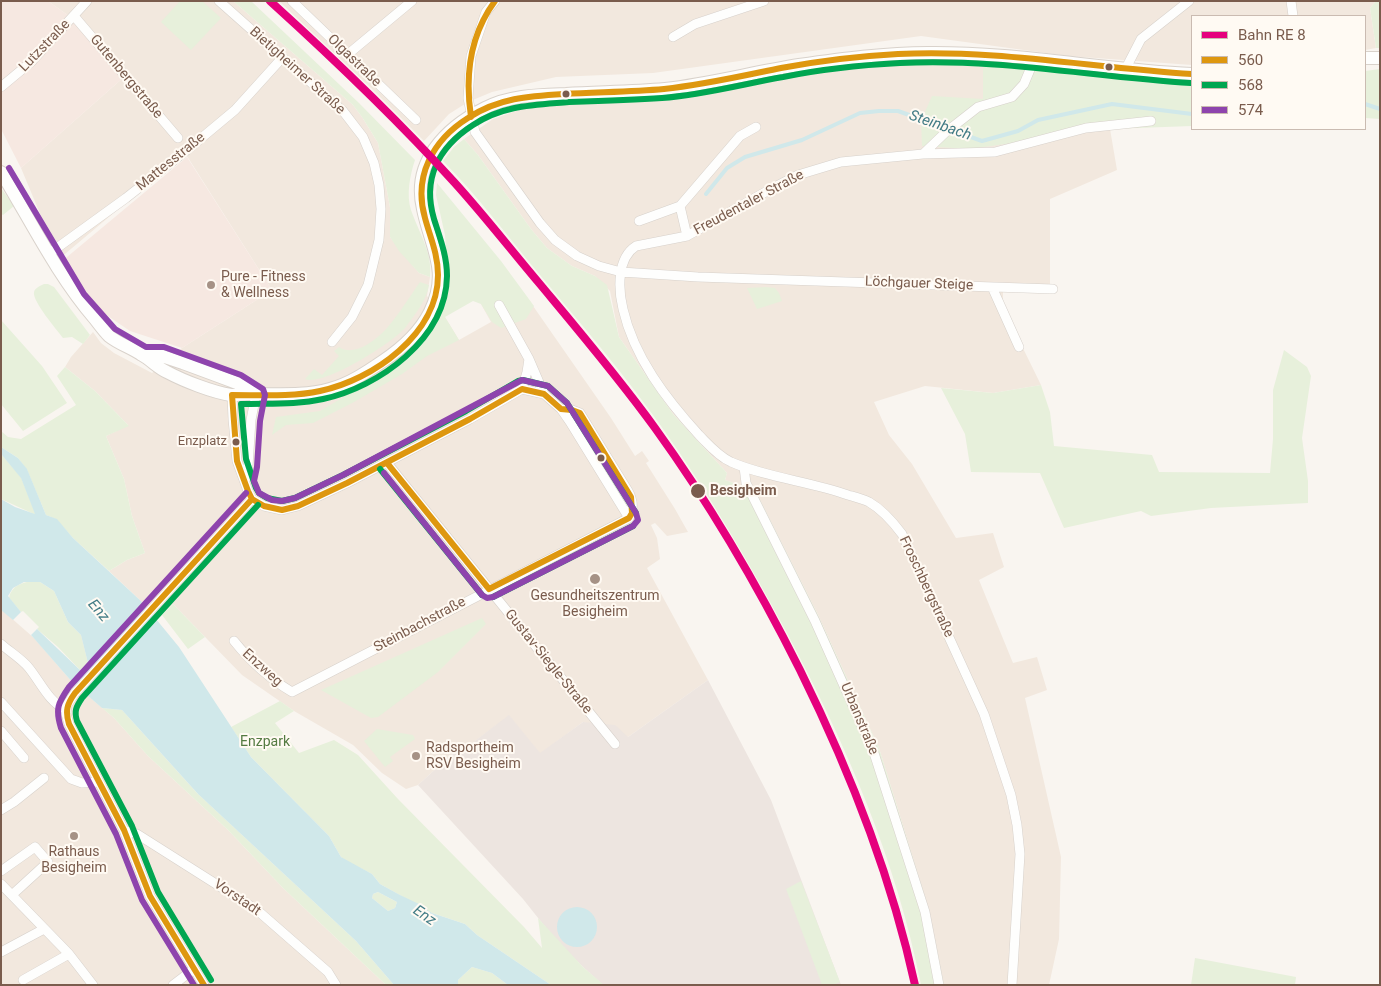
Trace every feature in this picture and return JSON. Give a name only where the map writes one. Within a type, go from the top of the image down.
[{"type":"main road","points":[[1,172],[77,299],[110,336],[144,356],[163,371],[207,388],[232,395],[282,396],[331,389],[354,379],[389,357],[413,336],[429,313],[438,284],[437,254],[421,204],[423,175],[428,160],[441,139],[448,132],[484,108],[517,97],[663,89],[869,56],[950,53],[1191,74]]},
{"type":"main road","points":[[1366,58],[1380,58]]},
{"type":"main road","points":[[144,356],[162,356],[183,363],[237,383],[256,394]]},
{"type":"street","name":"Lutzstraße","points":[[1,87],[31,62],[86,1]]},
{"type":"street","name":"Bietigheimer Straße","points":[[220,1],[282,58],[332,100],[353,122],[367,146],[379,185],[381,209],[379,240],[368,285],[352,317],[332,342]]},
{"type":"street","name":"Olgastraße","points":[[292,1],[416,120]]},
{"type":"street","points":[[347,55],[412,1]]},
{"type":"street","points":[[673,37],[695,24],[764,1]]},
{"type":"street","points":[[1126,68],[1141,38],[1189,1]]},
{"type":"street","points":[[1291,1],[1293,15]]},
{"type":"street","points":[[494,2],[486,12],[471,56],[468,98],[475,132],[540,223],[555,240],[577,256],[599,266],[620,272]]},
{"type":"street","name":"Gutenbergstraße","points":[[74,16],[178,138]]},
{"type":"street","name":"Mattesstraße","points":[[50,253],[126,198],[235,110],[282,58]]},
{"type":"street","points":[[923,154],[946,132],[973,111],[985,104],[1012,97],[1024,84],[1034,60]]},
{"type":"street","name":"Freudentaler Straße","points":[[620,272],[626,256],[636,246],[687,236],[798,175],[840,162],[923,154],[994,152],[1086,128],[1151,121]]},
{"type":"street","points":[[639,222],[680,206],[740,136],[756,127]]},
{"type":"street","points":[[680,206],[687,236]]},
{"type":"street","name":"Löchgauer Steige","points":[[620,272],[785,281],[889,282],[1053,289]]},
{"type":"street","name":"Froschbergstraße","points":[[620,272],[625,319],[651,373],[677,410],[711,447],[728,461],[744,467],[870,502],[887,516],[902,534],[984,714],[1011,795],[1020,854],[1012,985]]},
{"type":"street","points":[[992,287],[1018,347]]},
{"type":"street","points":[[498,305],[529,359],[544,394],[562,409],[629,518],[632,513],[631,497],[580,413],[562,409]]},
{"type":"street","points":[[522,389],[529,359]]},
{"type":"street","points":[[232,395],[237,460],[252,499],[269,508],[282,510],[298,506],[347,483],[470,419],[522,389],[544,394]]},
{"type":"street","points":[[245,482],[251,420],[256,394]]},
{"type":"street","points":[[592,459],[604,453]]},
{"type":"street","name":"Gustav-Siegle-Straße","points":[[387,462],[615,744]]},
{"type":"street","name":"Urbanstraße","points":[[744,467],[746,483],[815,621],[874,753],[925,912],[940,985]]},
{"type":"street","points":[[204,985],[150,896],[124,830],[69,724],[66,710],[68,701],[75,693],[252,499]]},
{"type":"street","name":"Steinbachstraße","points":[[292,692],[629,518]]},
{"type":"street","name":"Enzweg","points":[[234,641],[245,655],[292,692]]},
{"type":"street","points":[[1,644],[28,667],[42,688],[56,704],[66,710]]},
{"type":"street","points":[[1,702],[71,779],[82,783],[99,782]]},
{"type":"street","points":[[3,737],[24,758]]},
{"type":"street","points":[[5,807],[44,778]]},
{"type":"street","points":[[5,807],[24,803]]},
{"type":"street","name":"Vorstadt","points":[[124,830],[137,834],[257,910],[328,972],[336,985]]},
{"type":"street","points":[[1,871],[35,847],[48,862],[6,891],[69,954],[93,985]]},
{"type":"street","points":[[1,952],[44,929]]},
{"type":"street","points":[[23,980],[69,954]]},
{"type":"street","points":[[172,985],[194,969]]},
{"type":"shaded area","points":[[1,1],[48,1],[87,29],[124,77],[21,168],[1,129]]},
{"type":"shaded area","points":[[48,1],[233,1],[353,105],[378,143],[390,207],[390,237],[419,273],[430,277],[427,296],[445,317],[459,340],[491,322],[481,304],[524,293],[611,418],[635,456],[642,451],[649,461],[646,463],[688,532],[667,536],[655,523],[651,525],[657,538],[660,559],[647,568],[708,680],[628,737],[583,722],[540,754],[509,716],[463,750],[451,755],[418,785],[406,789],[382,773],[353,745],[294,711],[242,675],[173,604],[156,620],[142,602],[109,571],[127,560],[145,553],[132,516],[124,479],[106,436],[128,425],[95,391],[65,367],[71,357],[93,332],[101,343],[114,353],[152,373],[182,348],[272,290],[185,153],[59,259],[21,168],[124,77],[87,29]]},
{"type":"shaded area","points":[[279,1],[1376,1],[1370,8],[1376,48],[1366,50],[1366,15],[1191,15],[1191,65],[1068,56],[921,36],[653,73],[556,77],[492,92],[468,102],[449,114],[424,141]]},
{"type":"shaded area","points":[[906,60],[983,61],[983,99],[1110,129],[1117,170],[1050,199],[1050,290],[1003,292],[1003,301],[1017,336],[1041,385],[993,393],[925,386],[874,402],[889,435],[912,464],[956,538],[993,533],[1004,567],[979,580],[1013,663],[1037,657],[1047,690],[1025,698],[1061,857],[1059,939],[1049,985],[944,985],[929,910],[879,748],[818,615],[755,490],[725,480],[727,473],[673,414],[619,337],[610,291],[595,276],[572,266],[547,248],[464,139],[493,119],[539,103],[731,80],[818,66]]},
{"type":"shaded area","points":[[187,157],[272,290],[182,348],[130,331],[105,314],[87,296],[61,262]]},
{"type":"shaded area","points":[[1,609],[34,638],[73,683],[114,718],[148,756],[228,830],[283,888],[386,985],[1,985]]},
{"type":"shaded area","points":[[708,680],[771,800],[841,985],[603,985],[554,938],[523,899],[418,785],[451,755],[463,750],[509,715],[540,753],[583,722],[615,725],[628,737]]},
{"type":"green space","points":[[180,1],[202,1],[221,18],[191,50],[161,22]]},
{"type":"green space","points":[[233,1],[251,1],[359,103],[415,160],[409,185],[409,198],[411,210],[425,243],[430,277],[419,273],[399,251],[390,237],[390,207],[378,143],[362,117],[353,105]]},
{"type":"green space","points":[[1376,1],[1380,1],[1380,48],[1376,48],[1370,8]]},
{"type":"green space","points":[[983,61],[1146,80],[1191,83],[1191,126],[1110,129],[970,149],[922,146],[921,121],[932,96],[983,99]]},
{"type":"green space","points":[[1380,69],[1380,119],[1366,118],[1366,71]]},
{"type":"green space","points":[[464,139],[547,248],[572,266],[595,276],[607,285],[619,337],[673,414],[727,473],[725,480],[755,490],[818,615],[879,748],[929,910],[944,985],[921,985],[911,939],[898,894],[867,804],[809,675],[758,580],[695,476],[647,407],[493,217],[443,161],[454,147]]},
{"type":"green space","points":[[437,183],[501,261],[534,306],[526,319],[501,328],[492,322],[481,304],[473,301],[445,317],[459,340],[427,356],[402,374],[354,402],[313,423],[286,425],[272,435],[276,417],[320,411],[388,371],[418,347],[436,322],[444,296],[448,271],[445,235],[436,195]]},
{"type":"green space","points":[[1,188],[14,206],[3,215],[1,214]]},
{"type":"green space","points":[[420,282],[429,285],[426,296],[420,308],[398,335],[372,353],[341,370],[314,380],[305,379],[314,369],[322,375],[339,356],[334,351],[339,347],[355,350],[376,338],[401,310]]},
{"type":"green space","points":[[44,284],[54,287],[90,335],[83,344],[72,337],[63,338],[37,302],[34,292]]},
{"type":"green space","points":[[747,288],[775,288],[782,301],[757,309]]},
{"type":"green space","points":[[1,320],[42,366],[67,403],[23,431],[1,404]]},
{"type":"green space","points":[[1284,350],[1307,367],[1311,376],[1302,438],[1308,481],[1308,503],[1211,508],[1151,516],[1141,511],[1064,528],[1040,473],[971,472],[965,434],[941,388],[993,393],[1041,385],[1050,412],[1054,446],[1152,455],[1159,472],[1270,473],[1273,439],[1273,390]]},
{"type":"green space","points":[[65,367],[95,391],[129,426],[106,436],[124,479],[132,516],[145,553],[127,560],[109,571],[73,538],[56,519],[46,515],[27,470],[18,458],[1,447],[1,431],[8,437],[21,439],[76,405],[57,376]]},
{"type":"green space","points":[[1,454],[21,477],[36,515],[1,499]]},
{"type":"green space","points":[[33,581],[40,582],[54,591],[68,622],[81,635],[88,663],[80,670],[37,629],[39,627],[23,611],[21,612],[9,598],[12,590],[18,585]]},
{"type":"green space","points":[[173,604],[205,637],[188,649],[162,615]]},
{"type":"green space","points":[[482,618],[486,624],[438,672],[378,717],[371,718],[321,690]]},
{"type":"green space","name":"Enzpark","points":[[280,701],[294,711],[275,723],[299,753],[334,740],[358,755],[542,948],[538,918],[583,967],[604,985],[551,985],[477,935],[465,924],[432,913],[380,884],[372,874],[341,857],[329,836],[251,757],[231,727]]},
{"type":"green space","points":[[102,708],[122,710],[197,793],[356,941],[394,985],[386,985],[283,888],[228,830],[148,756],[114,718]]},
{"type":"green space","points":[[377,729],[413,735],[415,739],[390,757],[393,761],[385,767],[364,741]]},
{"type":"green space","points":[[801,881],[840,982],[833,985],[822,985],[786,889]]},
{"type":"green space","points":[[378,892],[397,902],[395,908],[388,911],[372,898],[373,894]]},
{"type":"green space","points":[[1195,958],[1296,977],[1295,985],[1191,985]]},
{"type":"green space","points":[[472,967],[492,973],[508,985],[458,985],[458,980]]},
{"type":"water","name":"Enz","points":[[1,447],[18,458],[27,469],[46,515],[57,519],[73,538],[142,602],[179,647],[251,757],[329,836],[341,857],[372,874],[380,884],[419,904],[432,913],[465,924],[477,935],[551,985],[508,985],[492,973],[472,967],[458,980],[458,985],[394,985],[356,941],[198,794],[122,710],[102,708],[73,683],[31,635],[37,629],[80,670],[88,663],[81,635],[68,622],[54,591],[40,582],[24,582],[13,588],[8,596],[21,612],[13,620],[1,610],[1,499],[15,507],[35,514],[21,478],[1,454]],"holes":[[[378,892],[397,902],[395,908],[388,911],[372,898],[373,894]]]},
{"type":"water","points":[[581,907],[588,910],[594,916],[597,927],[596,935],[588,944],[581,947],[573,947],[566,944],[558,935],[557,923],[560,916],[569,908]]},
{"type":"waterway","name":"Steinbach","points":[[706,194],[727,168],[745,157],[802,140],[860,113],[898,111],[982,141],[1018,131],[1038,120],[1112,104],[1191,114]]},
{"type":"waterway","name":"Steinbach","points":[[1366,104],[1380,109]]},
{"type":"transit line","points":[[270,1],[387,112],[465,194],[613,373],[655,428],[695,486],[767,607],[800,670],[836,746],[881,864],[894,904],[915,985]]},
{"type":"transit line","name":"560","points":[[471,117],[469,102],[471,57],[480,28],[495,1]]},
{"type":"transit line","name":"560","points":[[629,518],[632,513],[631,497],[580,413],[561,409],[544,394],[522,389],[470,419],[347,483],[298,506],[282,510],[264,506],[252,499],[237,461],[232,395],[299,394],[320,391],[340,385],[361,377],[381,365],[415,335],[427,316],[435,296],[438,275],[435,253],[422,203],[424,174],[429,160],[436,148],[456,127],[479,111],[502,102],[538,96],[664,89],[708,83],[810,63],[898,54],[971,54],[1191,74]]},
{"type":"transit line","name":"568","points":[[636,513],[567,403],[548,386],[523,380],[518,381],[466,411],[343,475],[295,498],[282,501],[267,498],[259,493],[256,488],[246,459],[241,404],[303,402],[344,393],[366,384],[387,371],[406,357],[422,339],[435,320],[444,299],[447,276],[441,240],[431,204],[430,190],[432,177],[436,165],[451,143],[473,125],[496,113],[519,107],[543,104],[677,97],[812,72],[900,63],[973,63],[1191,83]]},
{"type":"transit line","name":"574","points":[[9,168],[84,294],[115,329],[146,347],[164,347],[241,375],[263,389],[265,395],[260,421],[257,467],[254,481],[259,493],[272,500],[282,501],[295,498],[343,475],[522,380],[548,386],[567,403],[636,513],[638,520],[633,526],[493,597],[487,598],[482,595],[384,473]]},
{"type":"transit line","name":"560","points":[[387,463],[489,589]]},
{"type":"transit line","name":"568","points":[[380,469],[482,595]]},
{"type":"transit line","name":"574","points":[[194,985],[142,900],[116,834],[61,728],[58,711],[62,697],[69,687],[246,493]]},
{"type":"transit line","name":"560","points":[[204,985],[150,896],[124,830],[69,724],[67,711],[75,693],[252,499]]},
{"type":"transit line","name":"568","points":[[211,980],[158,892],[132,826],[77,721],[76,712],[82,698],[258,505]]},
{"type":"transit line","name":"560","points":[[489,589],[629,518]]},
{"type":"transit line","name":"568","points":[[493,597],[633,526]]},
{"type":"place","name":"Pure - Fitness & Wellness","points":[[211,285]]},
{"type":"place","name":"Enzplatz","points":[[236,442]]},
{"type":"place","name":"Besigheim","points":[[698,491]]},
{"type":"place","name":"Gesundheitszentrum Besigheim","points":[[595,579]]},
{"type":"place","name":"Radsportheim RSV Besigheim","points":[[416,756]]},
{"type":"place","name":"Rathaus Besigheim","points":[[74,836]]}]
